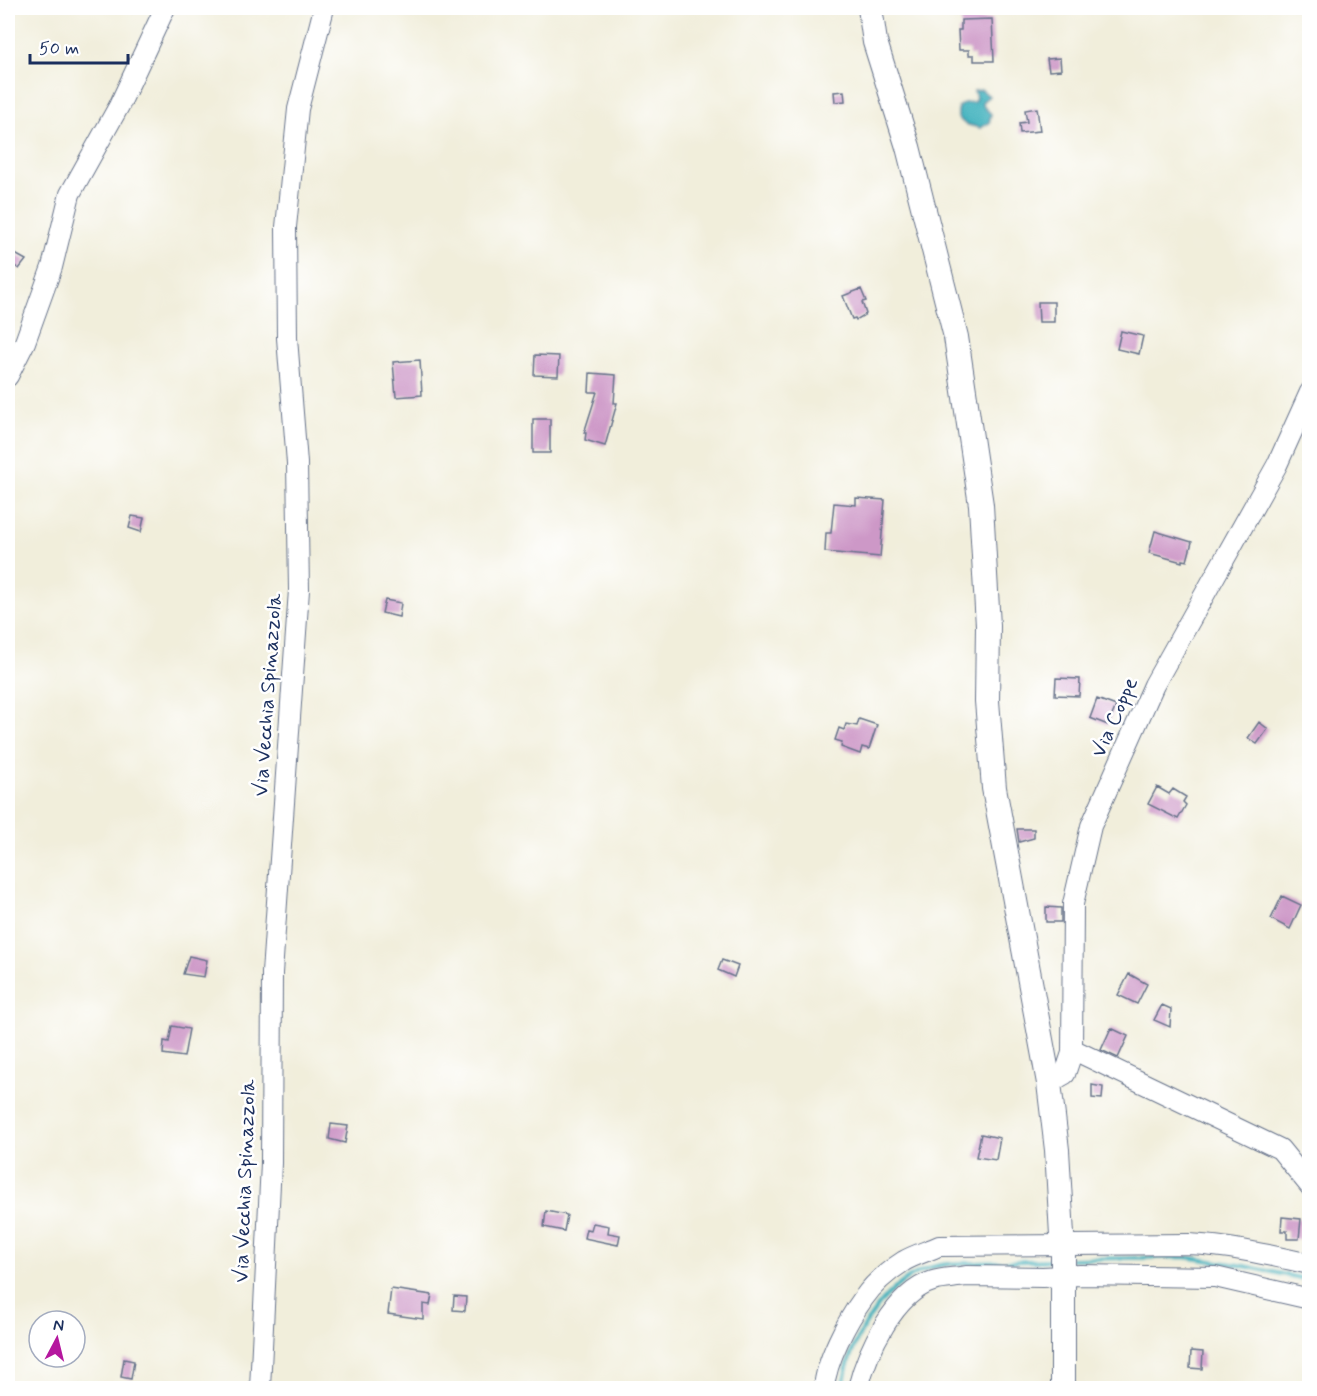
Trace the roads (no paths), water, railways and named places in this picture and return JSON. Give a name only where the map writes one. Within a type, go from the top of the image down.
[{"type":"main road","points":[[863,8],[908,147],[956,337],[981,505],[988,616],[987,701],[994,788],[1049,1083],[1057,1150],[1063,1260],[1063,1389]]},
{"type":"main road","points":[[870,8],[875,42]]},
{"type":"street","points":[[8,376],[25,342],[52,267],[70,194],[119,106],[165,8]]},
{"type":"street","name":"Via Vecchia Spinazzola","points":[[260,1389],[271,1163],[272,973],[299,590],[297,463],[287,338],[286,226],[298,109],[324,8]]},
{"type":"street","name":"Via Coppe","points":[[1049,1083],[1065,1074],[1072,1053],[1073,904],[1091,826],[1154,685],[1277,465],[1310,392]]},
{"type":"street","points":[[1072,1048],[1280,1149],[1310,1186]]},
{"type":"street","points":[[824,1389],[825,1378],[839,1341],[863,1298],[905,1260],[939,1246],[1179,1275],[1215,1277],[1310,1299]]},
{"type":"street","points":[[858,1389],[863,1369],[886,1324],[906,1296],[932,1281],[1063,1260],[1219,1246],[1310,1264]]},
{"type":"street","points":[[876,1284],[901,1304]]},
{"type":"water","points":[[982,90],[989,96],[982,102],[991,114],[989,123],[980,128],[965,124],[958,118],[958,107],[964,103],[974,102],[976,98],[974,91]]},
{"type":"waterway","points":[[1071,1259],[1185,1257],[1239,1265],[1310,1280]]},
{"type":"waterway","points":[[843,1388],[852,1353],[870,1318],[881,1302],[909,1277],[944,1264],[1054,1260]]}]
